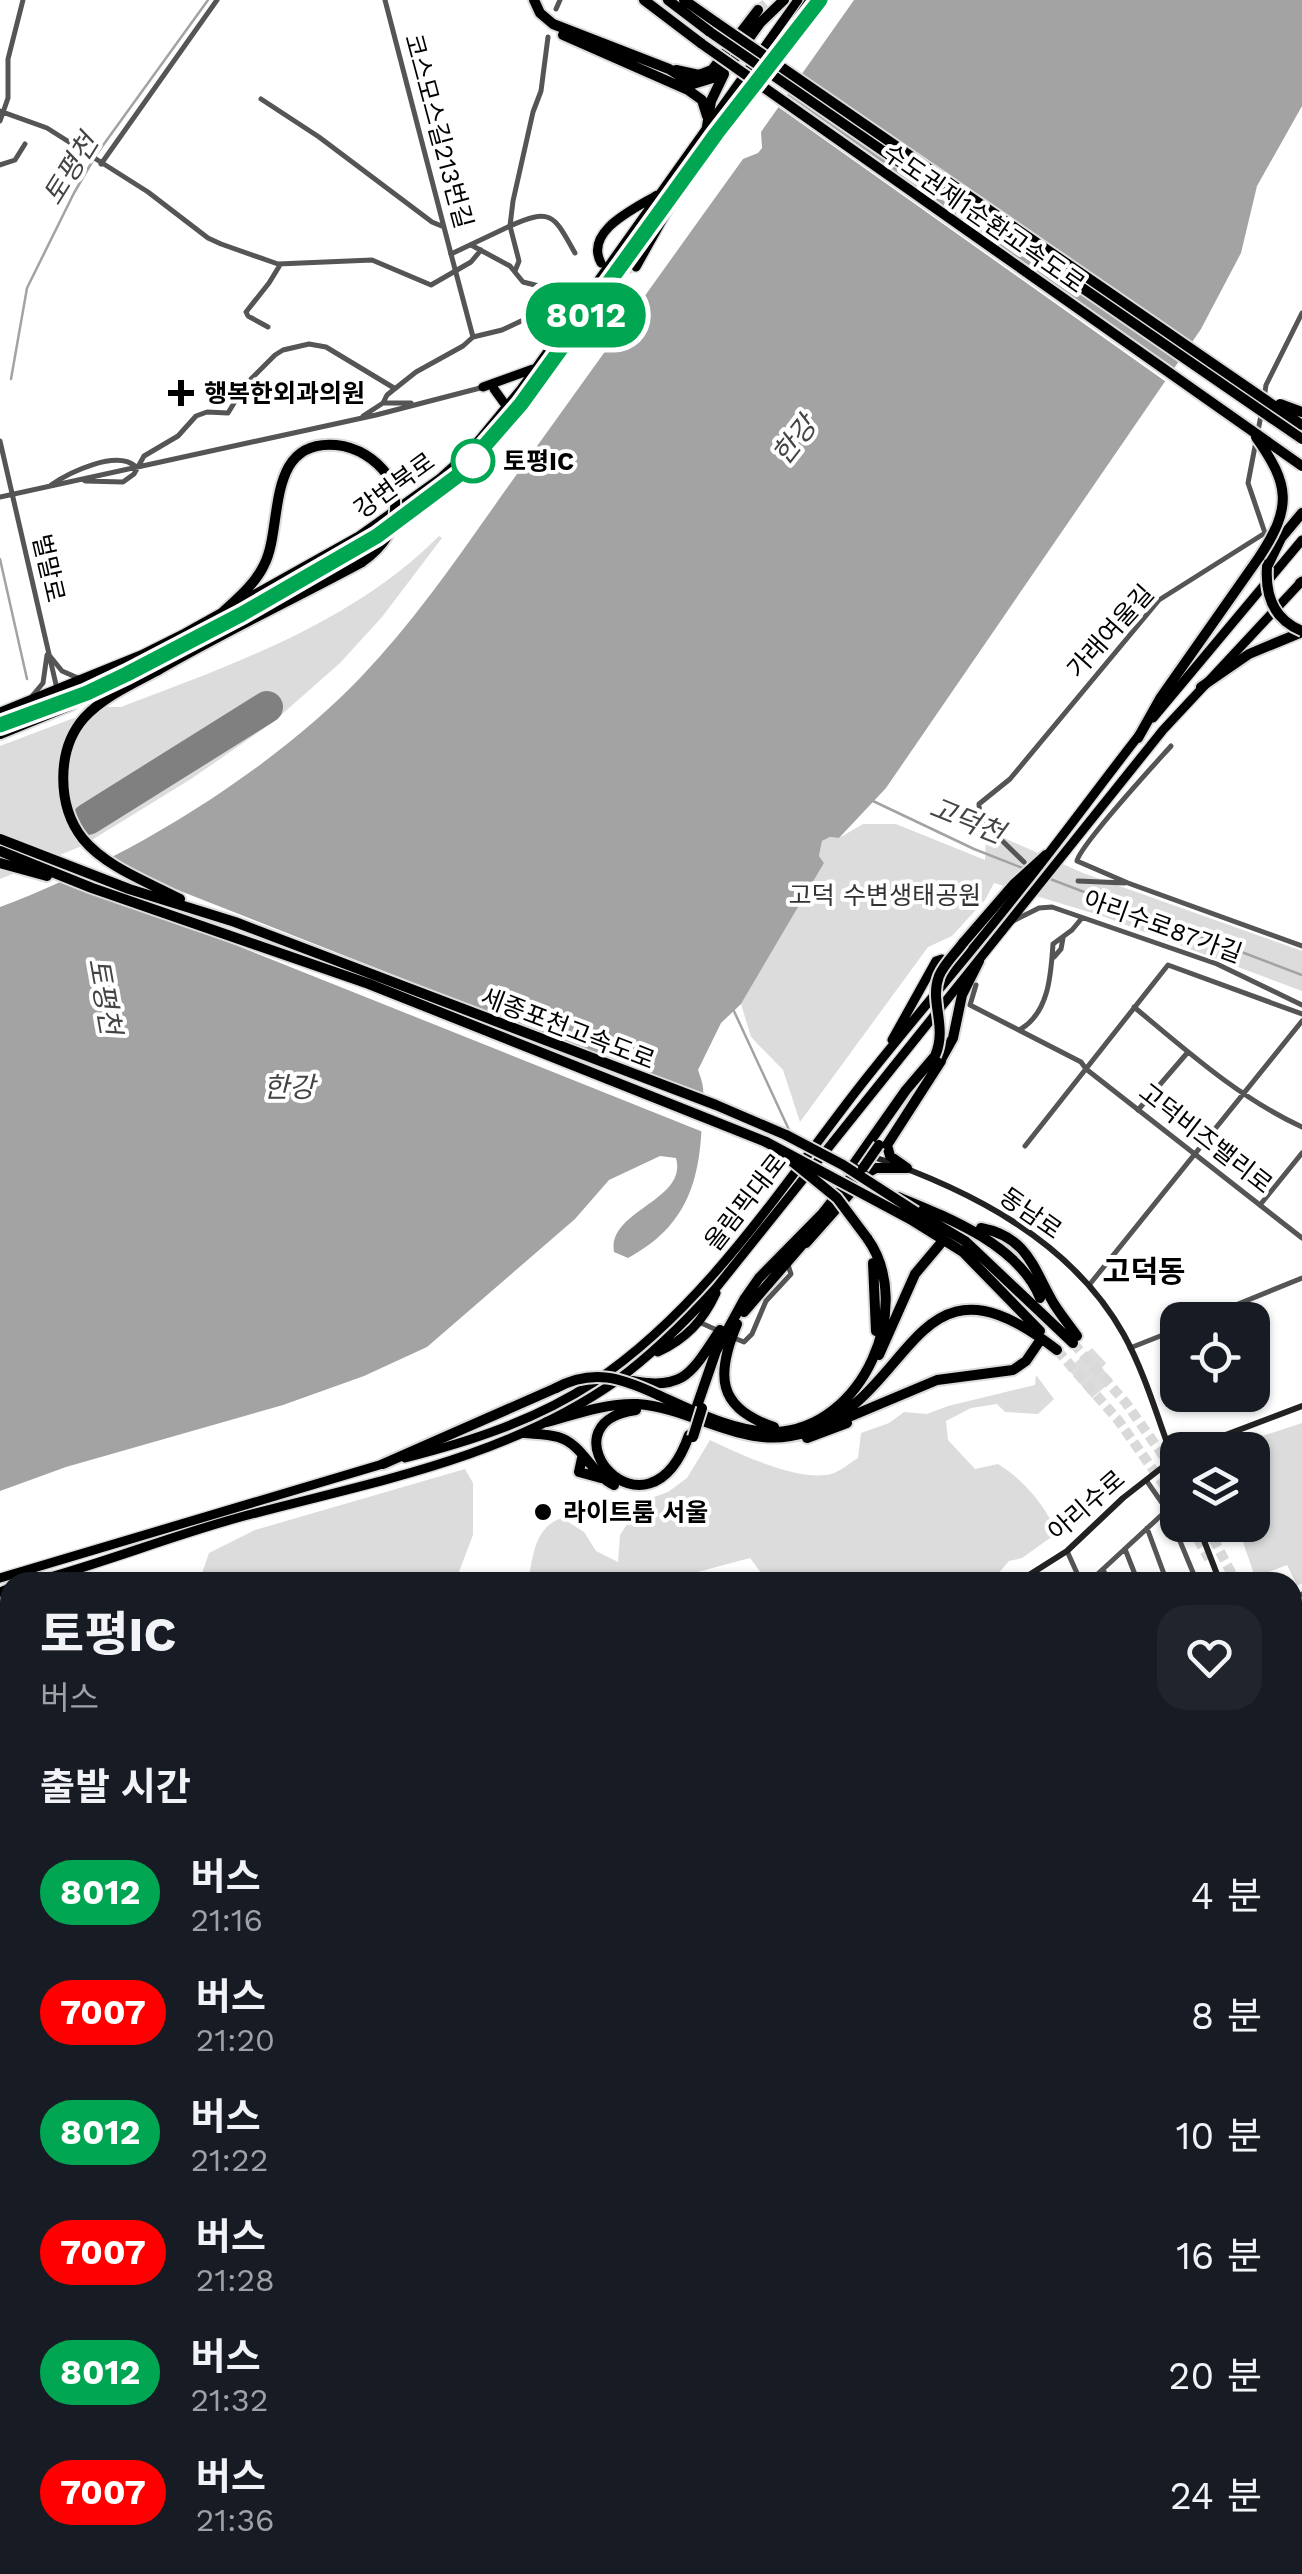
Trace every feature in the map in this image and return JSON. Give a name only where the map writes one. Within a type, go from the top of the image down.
[{"type":"highway","points":[[532,0],[544,17],[566,31],[699,75],[712,70],[761,5]]},
{"type":"highway","points":[[532,0],[537,17],[564,36],[696,94],[707,116]]},
{"type":"highway","name":"수도권제1순환고속도로","points":[[644,0],[1302,466]]},
{"type":"highway","name":"수도권제1순환고속도로","points":[[668,0],[714,27],[1302,425]]},
{"type":"highway","name":"수도권제1순환고속도로","points":[[684,0],[714,27],[1302,439]]},
{"type":"highway","points":[[706,133],[716,86],[760,23],[784,0]]},
{"type":"highway","points":[[761,73],[820,0]]},
{"type":"highway","points":[[760,23],[761,5]]},
{"type":"highway","points":[[669,68],[693,84],[704,83],[716,78],[737,56]]},
{"type":"highway","points":[[1256,392],[1302,412]]},
{"type":"highway","points":[[1138,738],[1161,697],[1260,556],[1283,514],[1280,476],[1252,432]]},
{"type":"highway","points":[[203,911],[122,868],[94,849],[74,824],[64,794],[65,760],[81,721],[99,703],[211,639],[362,562],[384,544],[393,527],[396,497],[388,476],[373,460],[339,445],[314,448],[299,456],[284,475],[277,494],[272,542],[263,569],[222,612]]},
{"type":"highway","points":[[1302,513],[1282,538],[1266,568],[1273,608],[1280,618],[1302,631]]},
{"type":"highway","points":[[211,639],[242,614]]},
{"type":"highway","points":[[1202,687],[1249,654],[1302,631]]},
{"type":"highway","points":[[0,734],[71,705],[87,693]]},
{"type":"highway","name":"세종포천고속도로","points":[[0,839],[129,888],[203,911],[730,1111],[818,1151],[965,1241],[1075,1340],[1039,1270],[1025,1252],[1000,1233],[981,1228]]},
{"type":"highway","name":"세종포천고속도로","points":[[0,851],[92,888],[387,990],[766,1142],[916,1212],[963,1252],[1057,1350],[1005,1316],[975,1310],[947,1315],[924,1329],[867,1392],[812,1430]]},
{"type":"highway","points":[[907,1168],[890,1156],[887,1145],[938,1058],[942,1031],[936,987],[939,976],[963,944],[1046,855]]},
{"type":"highway","points":[[0,863],[200,926]]},
{"type":"highway","points":[[700,1407],[720,1352],[754,1297],[862,1167],[952,1038],[962,995],[979,961]]},
{"type":"highway","points":[[790,1255],[860,1153],[938,1058]]},
{"type":"highway","points":[[766,1142],[837,1198],[876,1251],[882,1274],[884,1319],[862,1381]]},
{"type":"highway","points":[[659,1391],[692,1369],[745,1298],[873,1169],[907,1168]]},
{"type":"highway","points":[[916,1212],[978,1236],[997,1249],[1030,1277],[1040,1298]]},
{"type":"highway","points":[[785,1434],[836,1409],[862,1381],[884,1344],[915,1274],[941,1243]]},
{"type":"highway","points":[[525,1433],[557,1437],[577,1448],[602,1479],[620,1488],[634,1490],[658,1483],[683,1464],[716,1350],[745,1298]]},
{"type":"highway","points":[[737,1324],[724,1357],[725,1388],[732,1402],[745,1413],[785,1434]]},
{"type":"highway","points":[[384,1464],[570,1381],[594,1376],[626,1380],[659,1391],[724,1423],[785,1434],[812,1430],[925,1384],[1013,1370],[1026,1362],[1039,1342]]},
{"type":"highway","points":[[547,1422],[620,1404],[662,1410],[731,1433],[822,1434],[908,1396],[925,1384]]},
{"type":"highway","points":[[662,1410],[620,1412],[605,1424],[597,1444],[598,1456],[609,1475],[626,1484],[656,1479],[678,1461],[691,1436]]},
{"type":"main road","name":"강변북로","points":[[0,712],[141,656],[222,612],[401,509],[469,452],[514,404],[798,0]]},
{"type":"main road","points":[[0,725],[87,693],[242,614],[377,536],[440,492],[489,444],[514,404],[686,176],[810,0]]},
{"type":"main road","points":[[636,267],[686,176]]},
{"type":"main road","points":[[601,262],[596,246],[600,234],[659,194]]},
{"type":"main road","points":[[489,388],[536,368]]},
{"type":"main road","points":[[489,388],[514,404]]},
{"type":"main road","points":[[1046,855],[1302,540]]},
{"type":"main road","name":"올림픽대로","points":[[65,1572],[233,1520],[449,1461],[525,1433],[613,1383],[647,1357],[684,1324],[722,1281],[1163,730],[1301,582]]},
{"type":"main road","name":"올림픽대로","points":[[20,1572],[454,1446],[549,1410],[637,1350],[706,1282],[1018,886]]},
{"type":"main road","points":[[877,1065],[934,963],[939,958],[946,962]]},
{"type":"main road","name":"동남로","points":[[860,1153],[907,1168],[996,1211],[1090,1284],[1130,1348],[1165,1432]]},
{"type":"main road","points":[[647,1357],[674,1345],[700,1322],[722,1281]]},
{"type":"main road","points":[[1233,1432],[1302,1406]]},
{"type":"main road","name":"아리수로","points":[[1034,1572],[1067,1551],[1160,1468]]},
{"type":"main road","points":[[1205,1542],[1216,1572]]},
{"type":"street","points":[[0,122],[8,59],[24,0]]},
{"type":"street","points":[[96,161],[217,0]]},
{"type":"street","name":"코스모스길213번길","points":[[385,0],[474,337]]},
{"type":"street","points":[[556,9],[560,0]]},
{"type":"street","points":[[515,271],[519,260],[510,226],[524,146],[542,91],[548,37]]},
{"type":"street","points":[[261,99],[444,227]]},
{"type":"street","points":[[2,112],[40,124],[162,201],[208,238],[280,264],[365,259],[431,285],[456,271]]},
{"type":"street","points":[[0,165],[15,160],[25,144]]},
{"type":"street","points":[[451,254],[537,214],[558,223],[575,253]]},
{"type":"street","points":[[363,416],[383,403],[394,388],[474,337],[502,330],[563,302],[546,286],[523,282],[515,271],[471,245]]},
{"type":"street","name":"코스모스길213번길","points":[[456,271],[475,259],[480,250]]},
{"type":"street","points":[[268,327],[248,316],[246,310],[269,284],[280,264]]},
{"type":"street","name":"가래여울길","points":[[1024,862],[980,818],[980,804],[1010,779],[1159,600],[1265,533],[1248,483],[1266,385],[1302,313]]},
{"type":"street","points":[[78,480],[120,484],[134,474],[146,454],[178,436],[199,414],[228,412],[245,385],[283,350],[310,344],[326,348],[394,388]]},
{"type":"street","points":[[0,497],[489,388]]},
{"type":"street","points":[[383,403],[414,403]]},
{"type":"street","name":"벌말로","points":[[0,441],[60,702]]},
{"type":"street","points":[[48,487],[62,477],[114,460],[128,460],[136,466]]},
{"type":"street","points":[[47,652],[62,672],[85,679]]},
{"type":"street","points":[[25,702],[44,683],[47,652]]},
{"type":"street","points":[[1171,746],[1076,858],[1081,864],[1128,883],[1302,946]]},
{"type":"street","points":[[1078,881],[1128,883]]},
{"type":"street","name":"아리수로87가길","points":[[1008,924],[1043,906],[1217,964],[1302,1005]]},
{"type":"street","points":[[1020,1030],[1040,1012],[1054,957],[1052,946],[1082,918]]},
{"type":"street","points":[[1025,1146],[1168,965],[1302,1018],[1090,1284]]},
{"type":"street","name":"고덕비즈밸리로","points":[[976,985],[970,1005],[1081,1062],[1302,1238]]},
{"type":"street","points":[[1134,1007],[1244,1095],[1302,1126]]},
{"type":"street","points":[[1138,1110],[1188,1052]]},
{"type":"street","points":[[1260,1205],[1302,1153]]},
{"type":"street","points":[[700,1322],[744,1342],[761,1308],[790,1274],[790,1255]]},
{"type":"street","points":[[1243,1302],[1302,1278]]},
{"type":"street","points":[[1130,1348],[1160,1336]]},
{"type":"street","points":[[1146,1480],[1160,1499]]},
{"type":"street","points":[[1100,1572],[1160,1517]]},
{"type":"street","points":[[1146,1528],[1163,1572]]},
{"type":"street","points":[[1181,1542],[1194,1572]]},
{"type":"street","points":[[1125,1550],[1134,1572]]},
{"type":"street","points":[[1067,1551],[1076,1572]]},
{"type":"green space","points":[[439,536],[442,538],[382,617],[340,663],[272,723],[82,846],[0,879],[0,746],[103,707],[121,707],[290,638],[369,593]]},
{"type":"green space","name":"고덕 수변생태공원","points":[[863,824],[896,824],[985,860],[986,830],[1083,873],[1302,951],[1302,991],[1102,916],[994,883],[985,900],[952,936],[928,947],[800,1122],[783,1070],[751,1037],[741,1004],[824,863],[819,856],[822,841],[839,838]]},
{"type":"green space","points":[[1092,1348],[1106,1363],[1102,1368],[1113,1380],[1092,1398],[1068,1369]]},
{"type":"green space","points":[[1036,1375],[1054,1399],[1038,1414],[1005,1412],[997,1404],[971,1408],[946,1421],[948,1440],[975,1469],[998,1464],[1008,1470],[1033,1494],[1057,1533],[1022,1558],[1009,1561],[1000,1572],[760,1572],[750,1558],[698,1572],[530,1572],[540,1536],[562,1518],[584,1532],[596,1551],[618,1562],[620,1535],[635,1504],[668,1492],[687,1478],[710,1440],[786,1470],[831,1474],[858,1458],[861,1433],[889,1423],[904,1412],[927,1414],[1035,1385]]},
{"type":"green space","points":[[1302,1423],[1302,1572],[1290,1572],[1287,1565],[1268,1572],[1253,1572],[1243,1542],[1270,1542],[1270,1433]]},
{"type":"green space","points":[[465,1469],[473,1483],[473,1535],[459,1572],[202,1572],[209,1553],[255,1530]]},
{"type":"water","name":"한강","points":[[854,0],[1302,0],[1302,106],[1257,186],[1241,253],[1201,329],[886,788],[839,838],[822,841],[819,856],[824,863],[741,1004],[721,1023],[698,1070],[703,1092],[694,1180],[678,1216],[665,1231],[628,1258],[614,1252],[615,1238],[622,1226],[660,1196],[676,1173],[676,1158],[660,1156],[609,1180],[575,1219],[427,1347],[364,1376],[283,1405],[66,1467],[0,1491],[0,907],[96,865],[193,811],[283,747],[361,677],[445,575],[743,159],[762,148],[761,132]]},
{"type":"pier","points":[[783,92],[1178,371],[1169,384],[774,104]]},
{"type":"pier","points":[[99,859],[709,1099],[708,1134],[88,886],[57,877]]},
{"type":"waterway","name":"토평천","points":[[11,379],[27,288],[74,193],[96,155],[208,0]]},
{"type":"waterway","name":"토평천","points":[[0,559],[27,679]]},
{"type":"waterway","name":"고덕천","points":[[873,801],[1025,869]]},
{"type":"waterway","name":"고덕천","points":[[1037,874],[1302,975]]},
{"type":"waterway","points":[[733,1009],[790,1132]]},
{"type":"runway","points":[[88,819],[267,707]]},
{"type":"tunnel","points":[[758,10],[770,0]]},
{"type":"tunnel","points":[[610,271],[618,273],[636,267]]},
{"type":"tunnel","points":[[1073,1343],[1126,1403],[1160,1451]]},
{"type":"tunnel","points":[[1057,1350],[1118,1420],[1160,1480]]},
{"type":"tunnel","points":[[1200,1542],[1209,1559]]},
{"type":"tunnel","points":[[1215,1542],[1231,1572]]},
{"type":"bus line","name":"8012","points":[[0,725],[87,693],[150,663],[377,536],[440,492],[489,444],[521,404],[761,73],[820,0]]},
{"type":"place","name":"행복한외과의원","points":[[181,393]]},
{"type":"place","name":"토평IC","points":[[473,461]]},
{"type":"place","name":"라이트룸 서울","points":[[543,1512]]},
{"type":"district","name":"고덕동","points":[[1144,1272]]}]
